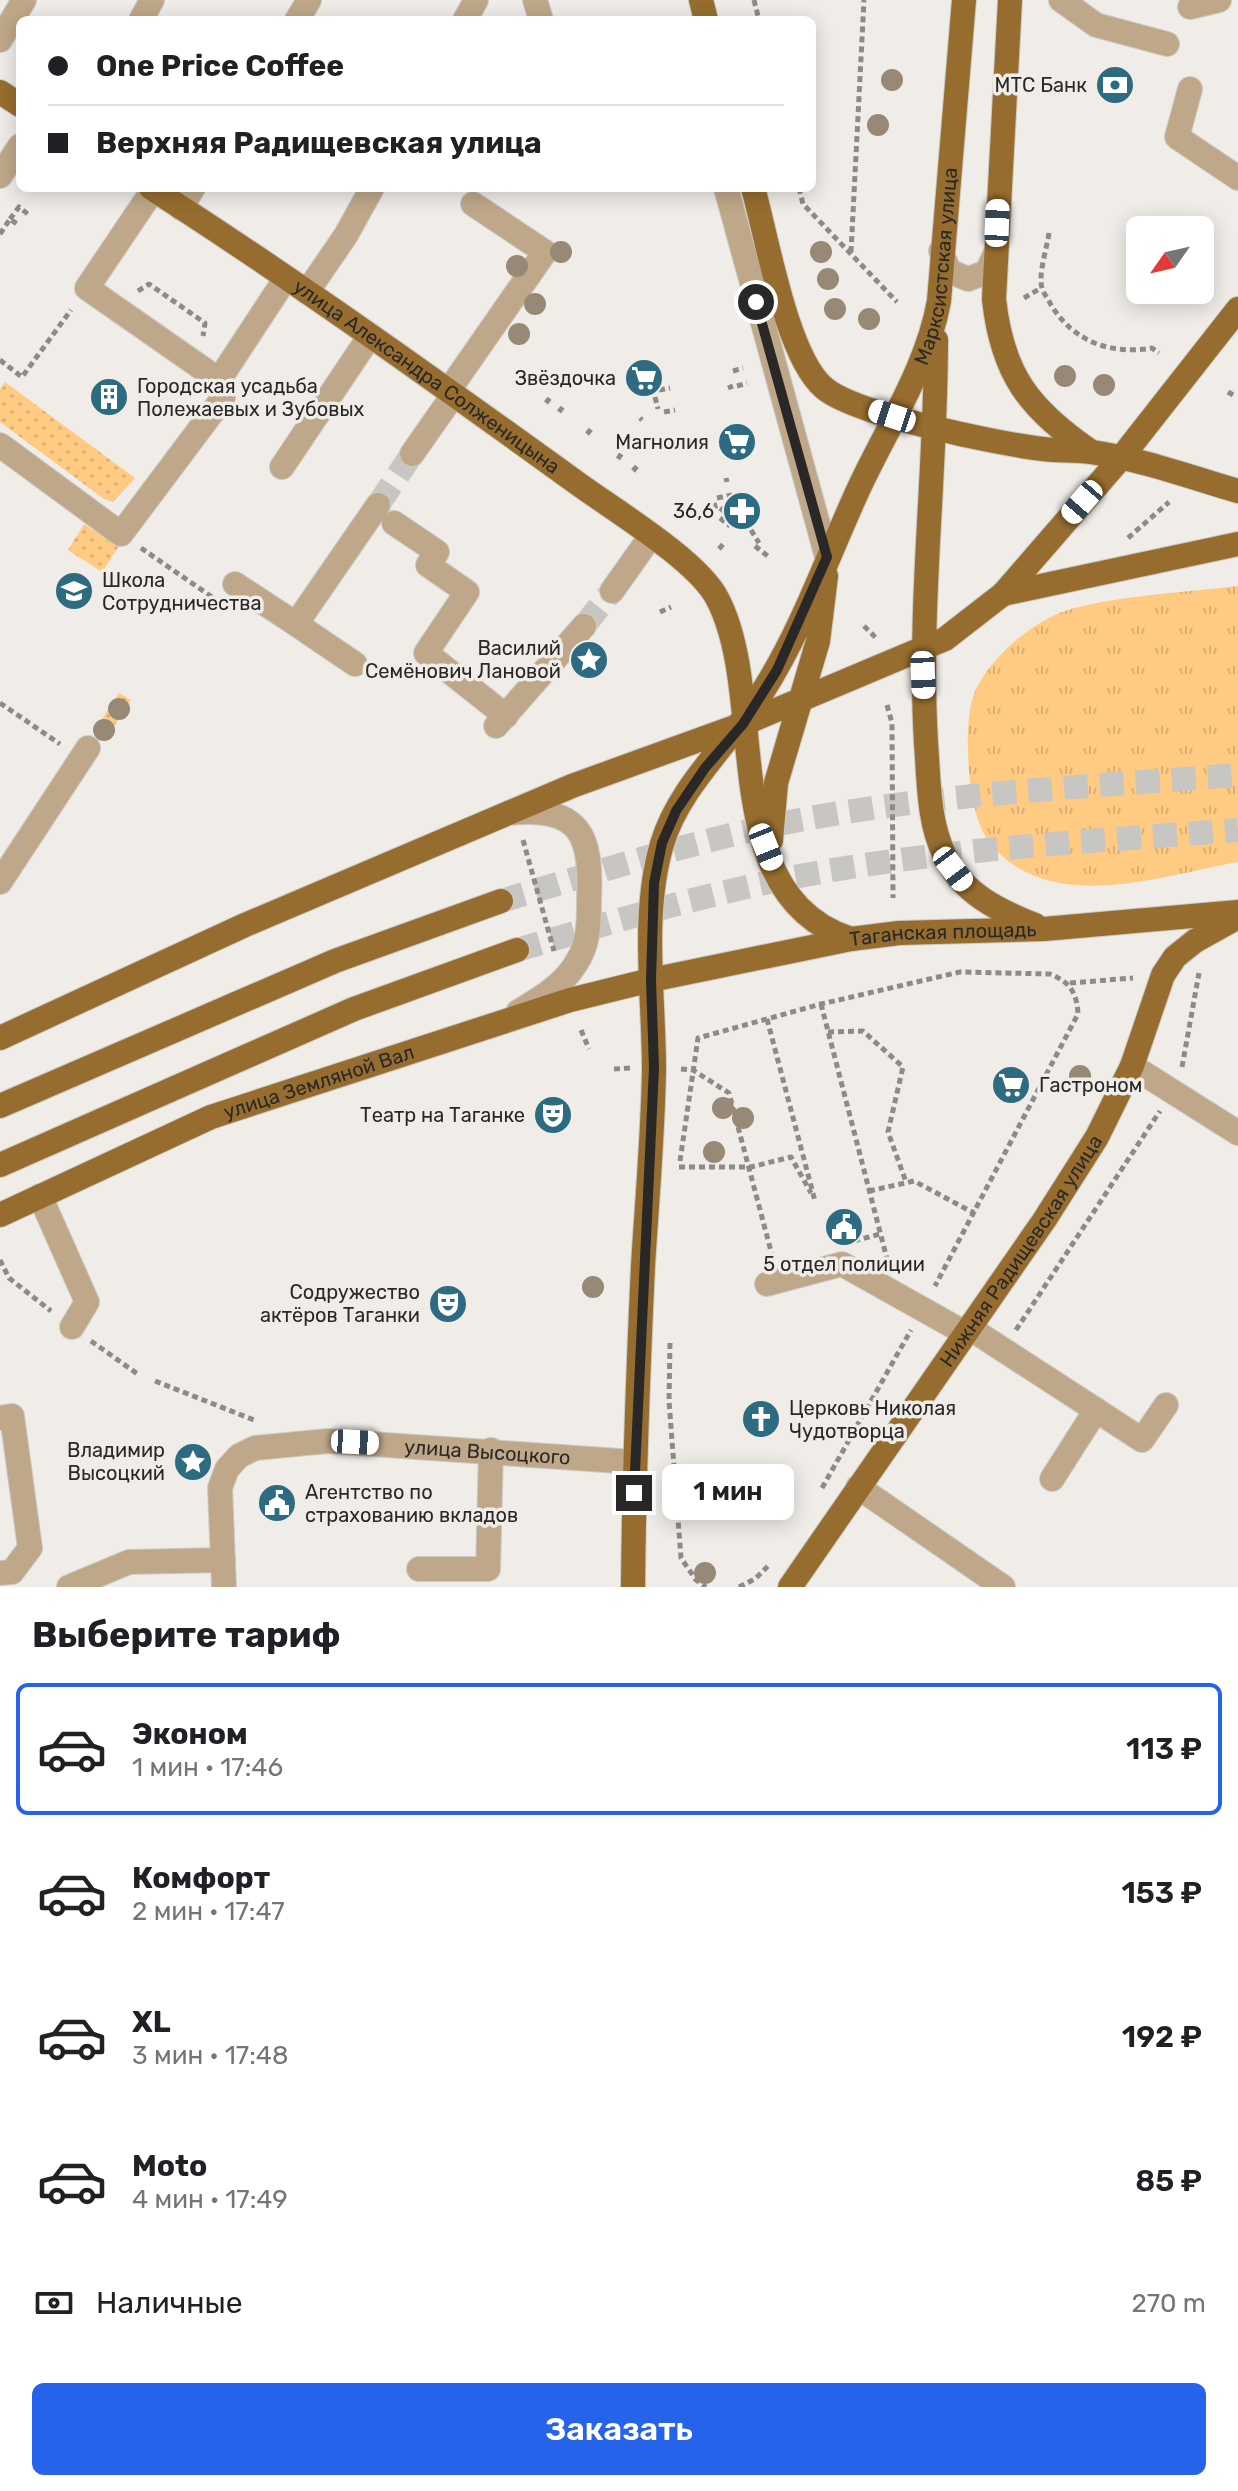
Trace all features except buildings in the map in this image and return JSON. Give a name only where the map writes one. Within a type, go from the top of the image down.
[{"type":"main road","name":"Марксистская улица","points":[[633,1587],[634,1462],[654,1068],[651,980],[654,883],[662,843],[683,800],[743,724],[777,670],[892,416],[928,349],[936,321],[964,0]]},
{"type":"main road","points":[[1010,0],[994,299],[1006,359],[1022,390],[1054,426],[1092,452]]},
{"type":"main road","name":"улица Александра Солженицына","points":[[164,192],[187,198],[286,278],[651,536],[698,575],[716,595],[732,631],[740,668],[743,724],[758,829],[773,866],[791,895],[809,914],[836,934],[851,939]]},
{"type":"main road","points":[[754,192],[794,336],[806,365],[823,387],[849,402],[892,416],[1040,449],[1092,452],[1121,458],[1238,491]]},
{"type":"main road","points":[[0,1038],[245,925],[572,786],[743,724],[945,639],[1003,594],[1121,458],[1238,309]]},
{"type":"main road","points":[[936,321],[936,427],[922,651],[934,832],[946,860],[964,884],[983,900],[1044,929]]},
{"type":"main road","points":[[1003,594],[1238,544]]},
{"type":"main road","points":[[773,866],[770,829],[776,783],[818,641],[827,557]]},
{"type":"main road","points":[[0,1106],[335,961],[501,901]]},
{"type":"main road","name":"Таганская площадь","points":[[651,980],[851,939],[899,933],[1044,929],[1238,914]]},
{"type":"main road","name":"Нижняя Радищевская улица","points":[[790,1587],[1045,1219],[1089,1149],[1132,1066],[1163,975],[1175,957],[1238,914]]},
{"type":"main road","points":[[0,1165],[354,1009],[517,950]]},
{"type":"main road","name":"улица Земляной Вал","points":[[0,1215],[211,1117],[499,1023],[651,980]]},
{"type":"street","points":[[0,40],[24,0]]},
{"type":"street","points":[[1061,0],[1096,25],[1167,44]]},
{"type":"street","points":[[1190,7],[1219,0]]},
{"type":"street","points":[[1190,89],[1177,137],[1238,178]]},
{"type":"street","points":[[0,176],[16,152]]},
{"type":"street","points":[[0,445],[121,534],[223,398],[219,380],[87,288],[150,192]]},
{"type":"street","points":[[307,292],[346,235],[370,192]]},
{"type":"street","points":[[727,192],[827,557]]},
{"type":"street","points":[[412,454],[545,252],[473,204]]},
{"type":"street","points":[[941,251],[949,271],[968,279],[987,272],[996,252]]},
{"type":"street","points":[[219,380],[286,278]]},
{"type":"street","points":[[282,467],[370,336]]},
{"type":"street","points":[[296,624],[321,575],[386,514],[437,552],[428,565],[467,592],[426,653],[501,721],[584,626]]},
{"type":"street","points":[[612,591],[651,536]]},
{"type":"street","points":[[226,592],[296,624],[355,664]]},
{"type":"street","points":[[0,882],[78,749]]},
{"type":"street","points":[[499,1023],[563,980],[583,953],[588,935],[591,864],[587,844],[580,831],[568,819],[548,813],[509,813]]},
{"type":"street","points":[[1132,1066],[1238,1133]]},
{"type":"street","points":[[40,1196],[87,1302],[72,1327]]},
{"type":"street","points":[[770,1273],[842,1264],[1001,1348],[1142,1440],[1166,1405]]},
{"type":"street","points":[[1052,1479],[1096,1410]]},
{"type":"street","points":[[0,1418],[12,1416],[30,1548],[12,1572],[0,1573]]},
{"type":"street","name":"улица Высоцкого","points":[[224,1587],[220,1488],[227,1469],[239,1456],[255,1448],[328,1441],[634,1462]]},
{"type":"street","points":[[419,1569],[488,1569],[491,1450]]},
{"type":"street","points":[[858,1487],[1003,1587]]},
{"type":"street","points":[[633,1548],[643,1587]]},
{"type":"street","points":[[69,1587],[129,1562],[223,1560]]},
{"type":"path","points":[[851,252],[864,0]]},
{"type":"path","points":[[800,192],[803,204],[897,302]]},
{"type":"path","points":[[793,206],[803,204]]},
{"type":"path","points":[[0,234],[19,207],[29,215]]},
{"type":"path","points":[[10,219],[17,224]]},
{"type":"path","points":[[1049,233],[1041,288],[1056,312],[1077,334],[1099,346],[1125,352],[1152,348],[1159,353]]},
{"type":"path","points":[[131,295],[149,284],[205,323],[203,341]]},
{"type":"path","points":[[0,360],[22,377],[87,288]]},
{"type":"path","points":[[1024,298],[1041,288]]},
{"type":"path","points":[[729,372],[743,368]]},
{"type":"path","points":[[733,387],[747,383]]},
{"type":"path","points":[[670,388],[657,394],[661,410],[675,410]]},
{"type":"path","points":[[546,403],[552,395]]},
{"type":"path","points":[[559,412],[564,405]]},
{"type":"path","points":[[587,434],[593,427]]},
{"type":"path","points":[[618,459],[623,451]]},
{"type":"path","points":[[633,471],[639,464]]},
{"type":"path","points":[[717,508],[732,495]]},
{"type":"path","points":[[1128,538],[1169,502]]},
{"type":"path","points":[[717,508],[727,514]]},
{"type":"path","points":[[717,508],[735,520]]},
{"type":"path","points":[[717,508],[730,526]]},
{"type":"path","points":[[751,530],[757,544],[769,557]]},
{"type":"path","points":[[121,534],[226,592]]},
{"type":"path","points":[[719,549],[725,542]]},
{"type":"path","points":[[660,612],[671,607]]},
{"type":"path","points":[[0,703],[78,749]]},
{"type":"path","points":[[887,705],[892,723],[893,898]]},
{"type":"path","points":[[523,840],[555,953]]},
{"type":"path","points":[[678,1182],[698,1038],[821,1004],[960,972],[1050,974],[1069,983],[1133,978]]},
{"type":"path","points":[[903,973],[905,984]]},
{"type":"path","points":[[1001,1348],[1022,1322],[1173,1090],[1182,1068],[1199,973]]},
{"type":"path","points":[[819,1493],[924,1307],[1078,1014],[1078,1002],[1069,983]]},
{"type":"path","points":[[821,1004],[887,1260]]},
{"type":"path","points":[[679,1167],[751,1167],[791,1157],[815,1201],[767,1019]]},
{"type":"path","points":[[581,1030],[589,1049]]},
{"type":"path","points":[[828,1032],[863,1031],[903,1067],[888,1132],[906,1182]]},
{"type":"path","points":[[676,1069],[693,1070],[729,1093],[751,1167],[770,1273]]},
{"type":"path","points":[[869,1191],[914,1181],[974,1213]]},
{"type":"path","points":[[0,1260],[9,1278],[44,1305]]},
{"type":"path","points":[[72,1327],[139,1375]]},
{"type":"path","points":[[670,1341],[669,1401],[681,1558],[696,1580],[706,1587]]},
{"type":"path","points":[[155,1381],[262,1422]]},
{"type":"path","points":[[739,1587],[755,1579],[772,1561]]},
{"type":"green space","points":[[5,382],[135,478],[113,502],[104,499],[0,422],[0,389]]},
{"type":"green space","points":[[84,524],[119,546],[102,572],[68,550]]},
{"type":"green space","points":[[1238,586],[1238,862],[1163,878],[1084,885],[1059,883],[1035,876],[1006,859],[984,834],[974,805],[969,767],[968,728],[973,697],[995,660],[1029,630],[1070,610],[1116,600]]},
{"type":"green space","points":[[119,693],[131,700],[107,737],[99,740],[94,731]]},
{"type":"tunnel","points":[[378,505],[412,454]]},
{"type":"tunnel","points":[[584,626],[612,591]]},
{"type":"tunnel","points":[[501,901],[690,845],[805,819],[966,797],[1238,775]]},
{"type":"tunnel","points":[[517,950],[702,898],[868,864],[973,851],[1238,830]]},
{"type":"place","name":"МТС Банк","points":[[1115,85]]},
{"type":"place","name":"Звёздочка","points":[[644,378]]},
{"type":"place","name":"Городская усадьба Полежаевых и Зубовых","points":[[109,397]]},
{"type":"place","name":"Магнолия","points":[[737,442]]},
{"type":"place","name":"36,6","points":[[742,511]]},
{"type":"place","name":"Школа Сотрудничества","points":[[74,591]]},
{"type":"place","name":"Василий Семёнович Лановой","points":[[589,660]]},
{"type":"place","name":"Гастроном","points":[[1011,1085]]},
{"type":"place","name":"Театр на Таганке","points":[[553,1115]]},
{"type":"place","name":"5 отдел полиции","points":[[844,1227]]},
{"type":"place","name":"Содружество актёров Таганки","points":[[448,1304]]},
{"type":"place","name":"Церковь Николая Чудотворца","points":[[761,1419]]},
{"type":"place","name":"Владимир Высоцкий","points":[[193,1462]]},
{"type":"place","name":"Агентство по страхованию вкладов","points":[[277,1503]]},
{"type":"route","points":[[634,1493],[654,1068],[651,980],[654,883],[662,843],[676,811],[705,768],[743,724],[777,670],[827,557],[756,302]]}]
